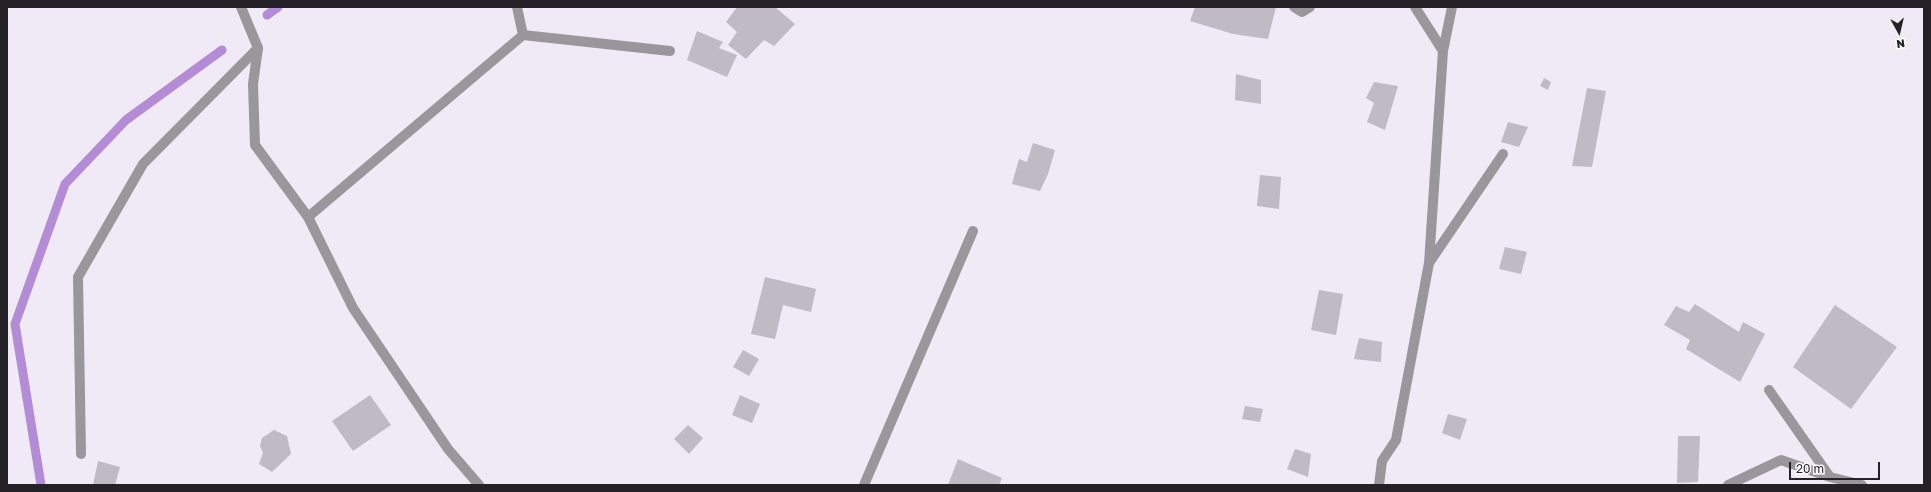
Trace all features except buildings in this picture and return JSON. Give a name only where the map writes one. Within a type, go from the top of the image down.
[{"type":"street","points":[[517,7],[523,35]]},
{"type":"street","points":[[1294,7],[1302,12],[1310,7]]},
{"type":"street","points":[[1414,7],[1443,51]]},
{"type":"street","points":[[1379,485],[1382,461],[1396,440],[1429,263],[1443,51],[1452,7]]},
{"type":"street","points":[[241,9],[258,48],[253,84],[256,145],[308,217],[352,308],[448,449],[479,485]]},
{"type":"street","points":[[308,217],[523,35],[670,51]]},
{"type":"street","points":[[81,454],[78,277],[143,164],[258,48]]},
{"type":"street","points":[[1429,263],[1503,154]]},
{"type":"street","points":[[864,485],[973,231]]},
{"type":"street","points":[[1769,390],[1830,477]]},
{"type":"street","points":[[1728,485],[1781,460],[1830,477],[1862,485]]},
{"type":"waterway","points":[[267,15],[278,7]]},
{"type":"waterway","points":[[41,485],[15,324],[65,184],[126,120],[222,50]]}]
